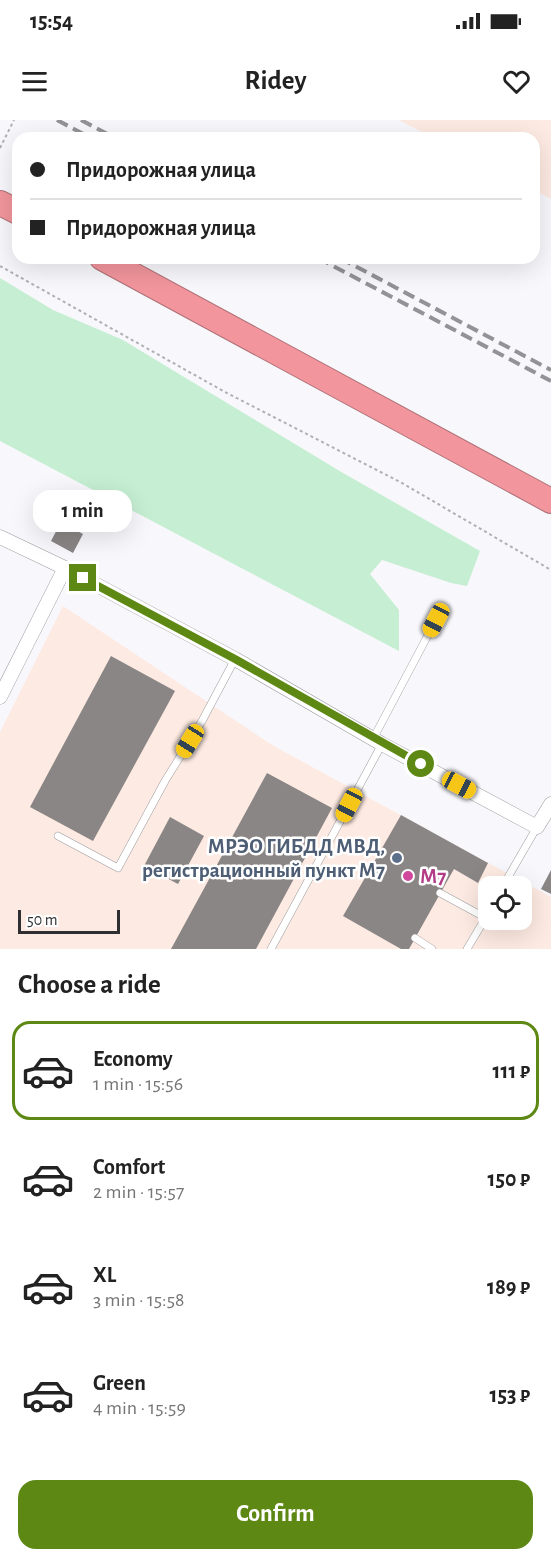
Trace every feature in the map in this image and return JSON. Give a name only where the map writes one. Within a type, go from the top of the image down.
[{"type":"highway","points":[[113,264],[551,501]]},
{"type":"street","points":[[0,537],[64,568],[235,659],[378,741],[537,827],[551,804]]},
{"type":"street","points":[[0,697],[64,568]]},
{"type":"lane","points":[[271,949],[378,741],[436,620]]},
{"type":"lane","points":[[58,836],[118,868],[235,659]]},
{"type":"lane","points":[[509,876],[537,827]]},
{"type":"lane","points":[[440,893],[478,911]]},
{"type":"lane","points":[[467,949],[478,930]]},
{"type":"lane","points":[[415,938],[432,949]]},
{"type":"path","points":[[0,148],[14,120]]},
{"type":"path","points":[[0,266],[225,392],[402,483],[551,570]]},
{"type":"shaded area","points":[[399,120],[551,120],[551,199],[540,193],[540,132],[422,132]]},
{"type":"shaded area","points":[[63,606],[272,745],[512,876],[478,876],[478,930],[532,930],[532,887],[551,897],[551,949],[0,949],[0,732]]},
{"type":"green space","points":[[0,278],[53,310],[123,340],[343,473],[480,551],[467,586],[451,583],[382,560],[370,574],[399,610],[399,651],[0,441]]},
{"type":"building","points":[[61,522],[83,534],[73,553],[51,541]]},
{"type":"building","points":[[111,656],[175,691],[93,841],[30,807]]},
{"type":"building","points":[[267,773],[332,808],[256,949],[171,949]]},
{"type":"building","name":"М7","points":[[401,815],[488,863],[482,876],[478,876],[478,883],[454,869],[409,949],[401,949],[343,916]]},
{"type":"building","points":[[170,817],[204,836],[178,884],[144,866]]},
{"type":"building","points":[[551,870],[551,894],[541,889]]},
{"type":"railway","points":[[57,120],[80,132]]},
{"type":"railway","points":[[81,120],[104,132]]},
{"type":"railway","points":[[329,264],[551,381]]},
{"type":"railway","points":[[351,264],[551,370]]},
{"type":"place","name":"МРЭО ГИБДД МВД, регистрационный пункт М7","points":[[397,858]]},
{"type":"place","name":"М7","points":[[408,876]]},
{"type":"route","points":[[83,578],[235,659],[421,764]]}]
